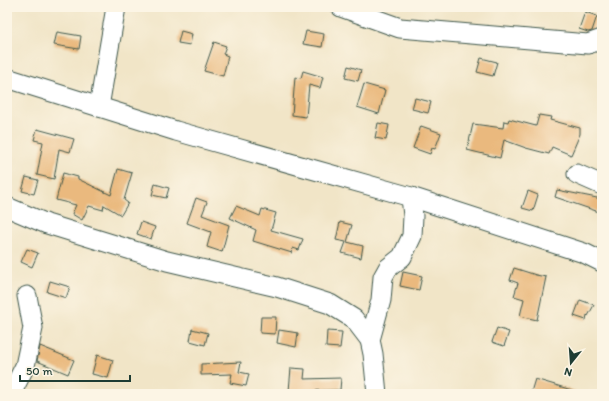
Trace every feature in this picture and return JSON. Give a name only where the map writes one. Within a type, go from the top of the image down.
[{"type":"street","points":[[100,107],[116,7]]},
{"type":"street","points":[[341,7],[400,28],[588,44],[602,39]]},
{"type":"street","points":[[7,78],[184,134],[411,197],[584,253],[602,262]]},
{"type":"street","points":[[577,174],[602,185]]},
{"type":"street","points":[[370,340],[381,300],[382,276],[388,268],[402,257],[412,236],[413,216],[411,197]]},
{"type":"street","points":[[7,207],[47,224],[167,261],[277,287],[330,304],[354,319],[370,340],[374,354],[377,394]]},
{"type":"street","points":[[11,394],[25,366],[33,328],[27,296]]},
{"type":"building","points":[[585,12],[597,16],[592,31],[588,32],[579,29]]},
{"type":"building","points":[[181,31],[192,34],[190,45],[178,43]]},
{"type":"building","points":[[306,31],[324,34],[322,47],[303,44]]},
{"type":"building","points":[[57,32],[81,36],[79,49],[54,45]]},
{"type":"building","points":[[214,42],[226,46],[223,54],[228,56],[223,76],[204,71]]},
{"type":"building","points":[[481,58],[497,62],[493,76],[477,72]]},
{"type":"building","points":[[348,66],[361,70],[358,81],[345,78]]},
{"type":"building","points":[[303,71],[323,77],[320,88],[309,85],[306,117],[292,115],[295,77],[301,78]]},
{"type":"building","points":[[364,84],[385,90],[379,114],[357,107]]},
{"type":"building","points":[[415,98],[431,102],[428,113],[412,109]]},
{"type":"building","points":[[539,115],[551,117],[550,120],[580,128],[580,134],[571,155],[552,147],[549,154],[504,140],[500,158],[467,150],[473,124],[503,128],[504,121],[508,122],[509,119],[536,126]]},
{"type":"building","points":[[378,123],[389,125],[386,140],[375,138]]},
{"type":"building","points":[[421,126],[441,133],[435,149],[432,148],[430,154],[413,148]]},
{"type":"building","points":[[37,129],[74,139],[70,152],[59,149],[54,179],[37,175],[43,142],[34,140]]},
{"type":"building","points":[[118,169],[132,173],[124,200],[128,203],[121,215],[104,205],[103,210],[89,206],[82,220],[72,214],[76,205],[56,200],[63,173],[78,177],[78,179],[111,195]]},
{"type":"building","points":[[26,177],[38,180],[34,194],[22,191]]},
{"type":"building","points":[[155,184],[169,188],[166,198],[152,195]]},
{"type":"building","points":[[557,190],[602,199],[602,213],[555,197]]},
{"type":"building","points":[[528,191],[538,195],[533,211],[522,208]]},
{"type":"building","points":[[196,198],[207,202],[202,215],[229,225],[222,252],[207,247],[211,232],[187,223]]},
{"type":"building","points":[[236,206],[260,216],[262,209],[276,213],[271,230],[303,239],[299,250],[293,248],[292,253],[253,241],[256,230],[230,218]]},
{"type":"building","points":[[141,222],[155,227],[151,239],[137,234]]},
{"type":"building","points":[[340,222],[352,225],[347,242],[363,246],[361,258],[342,253],[346,242],[336,240]]},
{"type":"building","points":[[27,249],[38,253],[32,267],[21,262]]},
{"type":"building","points":[[514,268],[546,277],[537,320],[520,316],[524,299],[514,296],[518,283],[510,280]]},
{"type":"building","points":[[403,272],[422,276],[419,290],[400,286]]},
{"type":"building","points":[[50,281],[70,287],[66,298],[47,292]]},
{"type":"building","points":[[580,300],[594,305],[588,316],[587,315],[586,320],[574,316]]},
{"type":"building","points":[[261,317],[276,317],[275,334],[260,333]]},
{"type":"building","points":[[497,328],[509,332],[504,346],[492,342]]},
{"type":"building","points":[[192,329],[208,333],[205,345],[190,341]]},
{"type":"building","points":[[279,330],[298,333],[296,347],[277,343]]},
{"type":"building","points":[[327,331],[342,332],[340,348],[326,347]]},
{"type":"building","points":[[40,346],[74,360],[68,374],[37,361]]},
{"type":"building","points":[[97,355],[113,360],[108,378],[92,374]]},
{"type":"building","points":[[241,362],[239,372],[249,374],[246,386],[230,383],[232,374],[201,375],[201,364]]},
{"type":"building","points":[[291,368],[305,369],[304,379],[341,378],[340,390],[289,391]]},
{"type":"building","points":[[535,379],[575,391],[575,394],[537,394],[531,392]]}]
